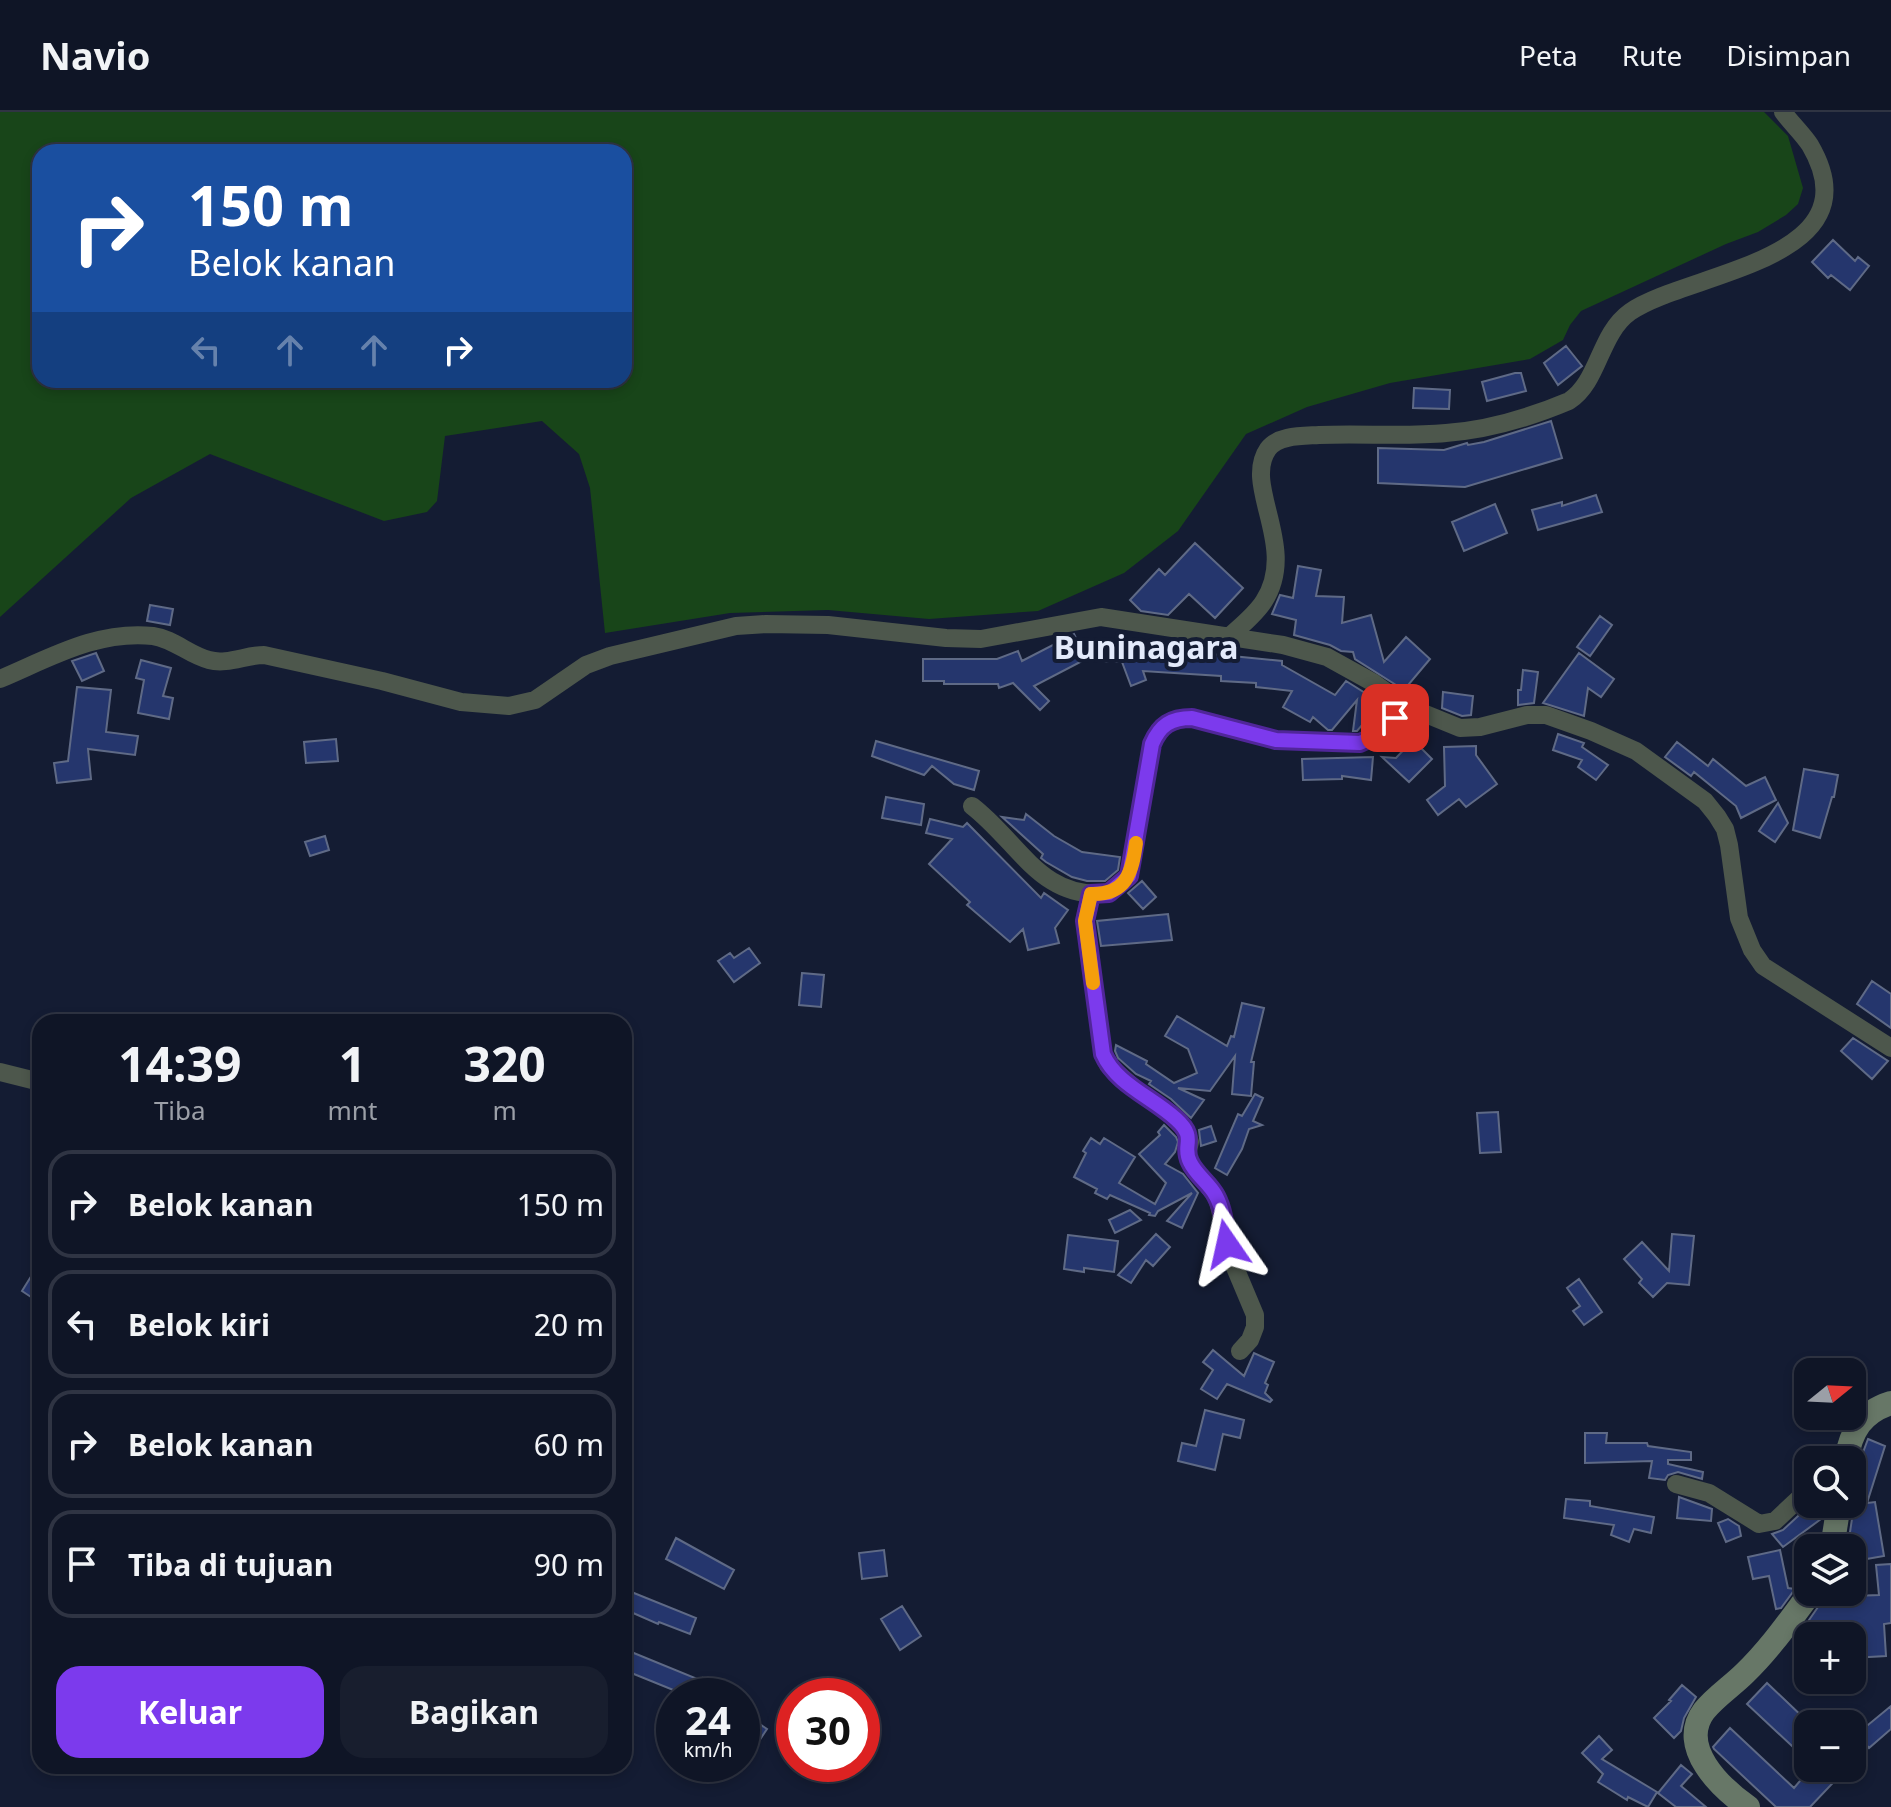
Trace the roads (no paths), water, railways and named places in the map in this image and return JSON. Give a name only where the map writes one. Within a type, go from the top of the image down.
[{"type":"street","points":[[1230,636],[1259,609],[1274,581],[1278,559],[1260,468],[1271,444],[1283,439],[1314,435],[1447,433],[1500,424],[1579,395],[1613,328],[1632,311],[1660,296],[1767,259],[1793,243],[1819,214],[1823,191],[1819,166],[1809,145],[1783,112]]},
{"type":"street","points":[[0,679],[71,647],[129,634],[156,636],[207,660],[219,662],[246,655],[264,655],[461,702],[509,706],[535,700],[586,665],[610,656],[736,626],[828,625],[981,639],[1101,617],[1230,636],[1327,657],[1374,683],[1406,706],[1460,728],[1480,727],[1527,715],[1546,715],[1591,731],[1647,758],[1705,801],[1725,829],[1739,918],[1752,950],[1763,966],[1891,1048]]},
{"type":"street","points":[[972,806],[1058,887],[1091,894],[1109,893],[1129,876],[1152,744],[1157,732],[1167,722],[1192,718],[1276,740],[1360,743],[1371,738],[1406,706]]},
{"type":"street","points":[[1091,894],[1085,921],[1103,1054],[1108,1065],[1186,1130],[1190,1142],[1187,1154],[1191,1165],[1217,1197],[1231,1258],[1255,1315],[1250,1340],[1240,1351]]},
{"type":"street","points":[[0,1072],[32,1080]]},
{"type":"street","points":[[1850,1446],[1860,1420],[1871,1411],[1891,1403]]},
{"type":"street","points":[[1676,1484],[1709,1493],[1759,1524],[1775,1521],[1794,1503]]},
{"type":"street","points":[[1748,1807],[1705,1765],[1696,1733],[1705,1709],[1774,1642],[1801,1606]]},
{"type":"district","name":"Buninagara","points":[[1146,648]]}]
